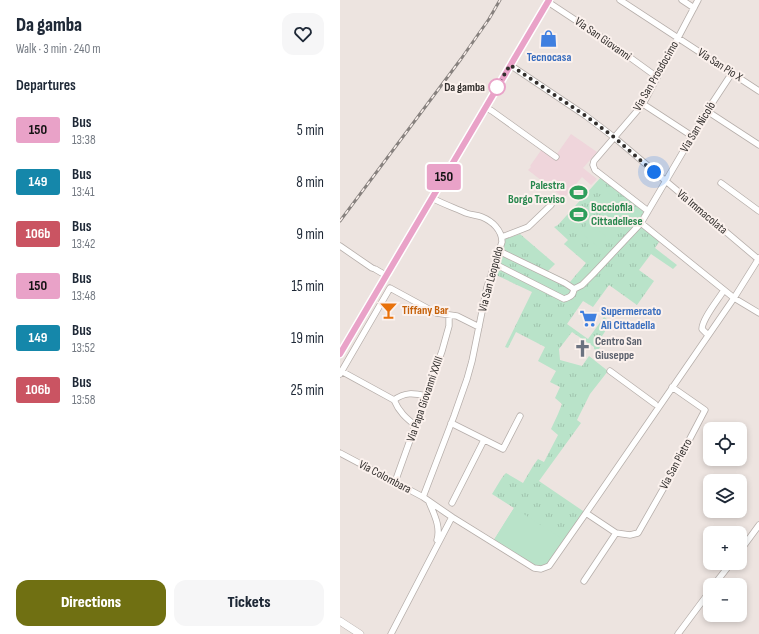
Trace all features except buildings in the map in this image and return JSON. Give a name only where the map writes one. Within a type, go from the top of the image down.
[{"type":"main road","points":[[340,621],[360,634]]},
{"type":"street","name":"Via San Pio X","points":[[620,0],[759,91]]},
{"type":"street","points":[[682,0],[694,8]]},
{"type":"street","name":"Via San Prosdocimo","points":[[648,212],[595,170],[593,165],[643,104],[698,0]]},
{"type":"street","points":[[340,354],[548,1]]},
{"type":"street","name":"Via San Giovanni","points":[[548,1],[657,77]]},
{"type":"street","name":"Via Immacolata","points":[[510,65],[586,116],[615,138],[759,258]]},
{"type":"street","name":"Via San Nicolò","points":[[495,264],[564,299],[570,297],[574,289],[582,285],[594,274],[641,223],[692,136],[732,73]]},
{"type":"street","points":[[643,104],[692,136]]},
{"type":"street","points":[[485,107],[556,157]]},
{"type":"street","points":[[707,112],[759,145]]},
{"type":"street","points":[[721,183],[759,211]]},
{"type":"street","name":"Via San Leopoldo","points":[[423,497],[467,379],[472,361],[486,287],[502,242],[502,238],[498,230],[492,223],[432,198]]},
{"type":"street","points":[[502,238],[528,227],[551,205]]},
{"type":"street","points":[[641,223],[734,298],[759,313]]},
{"type":"street","points":[[340,246],[386,276]]},
{"type":"street","points":[[499,251],[565,283],[574,289]]},
{"type":"street","points":[[452,517],[534,568],[541,569],[549,566],[734,298],[759,258]]},
{"type":"street","points":[[416,426],[403,416],[394,400],[341,373],[390,288],[436,312],[457,316],[479,327]]},
{"type":"street","points":[[708,335],[702,330],[702,325],[724,290]]},
{"type":"street","points":[[370,303],[379,308]]},
{"type":"street","name":"Via Papa Giovanni XXIII","points":[[395,482],[442,351],[450,326],[449,315]]},
{"type":"street","points":[[610,371],[655,404]]},
{"type":"street","name":"Via San Pietro","points":[[616,533],[630,535],[638,533],[705,410],[672,387]]},
{"type":"street","points":[[394,400],[400,395],[412,393],[426,396]]},
{"type":"street","points":[[451,423],[503,449],[520,416]]},
{"type":"street","points":[[452,503],[484,440]]},
{"type":"street","name":"Via Colombara","points":[[340,453],[423,497],[452,517],[391,634]]},
{"type":"street","name":"Via Colombara","points":[[429,502],[436,518],[438,534],[434,550]]},
{"type":"street","points":[[584,581],[616,533],[586,513]]},
{"type":"street","points":[[747,541],[759,525]]},
{"type":"street","points":[[719,578],[726,570]]},
{"type":"street","points":[[678,634],[703,600]]},
{"type":"shaded area","points":[[571,134],[597,152],[583,168],[597,179],[591,185],[582,177],[564,198],[528,170],[542,149],[554,158]]},
{"type":"green space","points":[[602,176],[646,210],[641,223],[661,239],[655,248],[677,265],[673,269],[651,254],[639,270],[654,281],[637,305],[609,285],[593,307],[583,301],[567,324],[588,339],[604,317],[611,322],[597,344],[600,347],[598,351],[572,332],[559,349],[560,360],[582,366],[589,356],[608,371],[590,394],[577,420],[581,423],[539,481],[586,513],[549,566],[492,543],[514,508],[492,494],[506,473],[523,483],[538,459],[544,462],[558,435],[551,429],[562,404],[555,398],[560,387],[550,382],[556,371],[538,361],[545,347],[516,332],[508,348],[505,347],[532,292],[494,274],[505,239],[520,234],[555,264],[548,271],[570,282],[586,263],[564,244],[568,240],[554,227],[558,225]]},
{"type":"green space","points":[[605,190],[632,214],[618,230],[591,206]]},
{"type":"green space","points":[[589,222],[609,239],[600,249],[581,232]]},
{"type":"green space","points":[[514,508],[566,541],[549,566],[541,569],[492,543]]},
{"type":"railway","points":[[340,221],[461,59],[489,19],[500,0]]},
{"type":"bus line","name":"150","points":[[340,354],[549,0]]},
{"type":"place","name":"Tecnocasa","points":[[549,38]]},
{"type":"place","name":"Da gamba","points":[[497,87]]},
{"type":"place","name":"Palestra Borgo Treviso","points":[[578,192]]},
{"type":"place","name":"Bocciofila Cittadellese","points":[[578,214]]},
{"type":"place","name":"Tiffany Bar","points":[[389,310]]},
{"type":"place","name":"Supermercato Alì Cittadella","points":[[588,318]]},
{"type":"place","name":"Centro San Giuseppe","points":[[582,348]]},
{"type":"route","points":[[497,87],[510,65],[517,68],[615,138],[654,172]]}]
